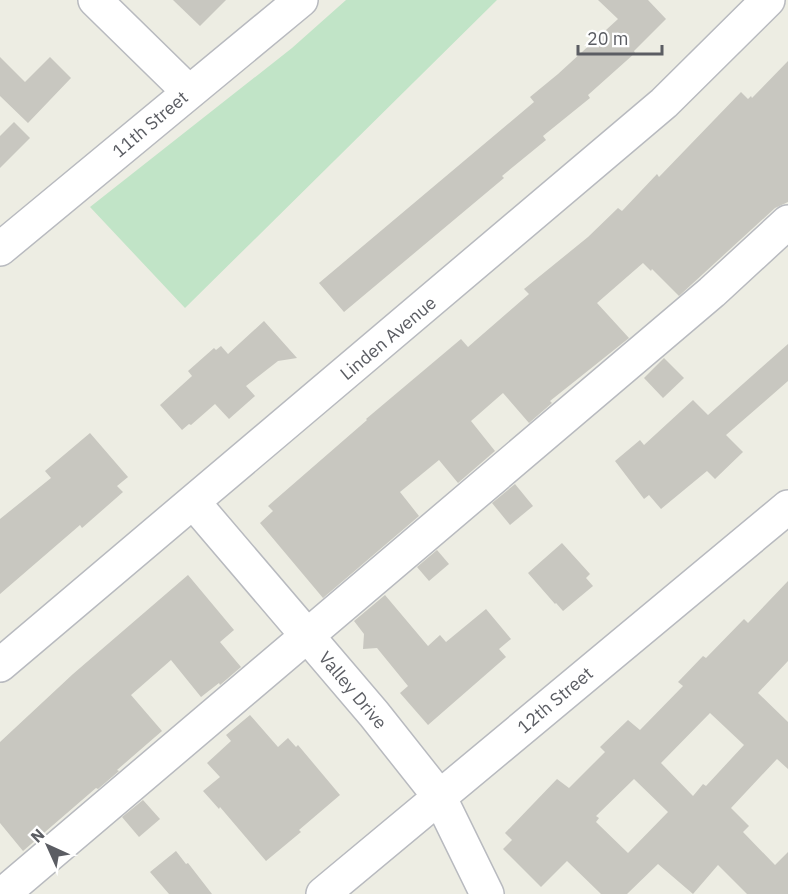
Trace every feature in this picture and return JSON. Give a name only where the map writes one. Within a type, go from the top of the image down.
[{"type":"street","points":[[95,0],[189,92]]},
{"type":"street","name":"11th Street","points":[[0,249],[301,0]]},
{"type":"street","name":"Linden Avenue","points":[[0,665],[664,103],[768,0]]},
{"type":"street","points":[[3,894],[712,292],[788,222]]},
{"type":"street","name":"Valley Drive","points":[[194,502],[375,714],[439,796],[487,894]]},
{"type":"street","name":"12th Street","points":[[323,894],[788,507]]},
{"type":"green space","points":[[346,0],[497,0],[185,308],[90,207],[292,48]]},
{"type":"building","points":[[173,0],[226,0],[200,26]]},
{"type":"building","points":[[598,0],[648,0],[666,19],[634,51],[635,53],[588,95],[590,98],[543,136],[546,140],[344,312],[319,283],[534,102],[530,97],[618,19]]},
{"type":"building","points":[[0,57],[25,82],[50,57],[71,78],[28,123],[0,96]]},
{"type":"building","points":[[788,61],[788,202],[775,208],[679,296],[643,263],[597,303],[629,338],[550,401],[552,403],[529,423],[503,393],[471,421],[495,451],[458,483],[439,460],[400,492],[419,516],[323,598],[260,523],[273,511],[268,506],[461,339],[468,347],[529,294],[524,289],[588,237],[618,208],[622,211],[657,174],[659,177],[741,92],[748,99],[751,96],[752,98]]},
{"type":"building","points":[[14,122],[30,138],[0,168],[0,136]]},
{"type":"building","points":[[264,321],[297,358],[278,361],[246,386],[255,396],[229,419],[215,404],[182,430],[160,405],[192,376],[188,371],[214,348],[216,350],[221,346],[228,354]]},
{"type":"building","points":[[788,344],[788,381],[726,435],[743,452],[715,479],[707,471],[661,509],[649,495],[644,499],[615,461],[640,440],[644,445],[693,400],[708,415]]},
{"type":"building","points":[[664,358],[684,378],[663,398],[644,378]]},
{"type":"building","points":[[90,433],[128,477],[117,486],[123,492],[82,528],[80,525],[0,594],[0,519],[51,478],[45,471]]},
{"type":"building","points":[[515,484],[533,506],[510,525],[492,503]]},
{"type":"building","points":[[562,543],[590,574],[586,578],[593,586],[563,611],[528,573]]},
{"type":"building","points":[[437,550],[449,564],[429,581],[417,567]]},
{"type":"building","points":[[188,575],[234,630],[220,642],[241,667],[201,697],[171,660],[131,695],[162,731],[117,770],[119,771],[23,851],[0,823],[0,742],[73,674]]},
{"type":"building","points":[[788,581],[788,661],[758,693],[788,722],[788,769],[777,759],[731,808],[749,826],[743,832],[775,865],[788,852],[788,894],[747,894],[718,865],[693,894],[658,864],[627,894],[601,894],[567,861],[541,887],[503,849],[512,840],[505,833],[557,779],[569,788],[605,752],[600,747],[628,720],[640,730],[683,686],[678,682],[703,656],[706,658],[744,619],[748,623]],"holes":[[[710,713],[744,745],[706,786],[703,784],[693,796],[661,763]],[[634,779],[668,812],[628,853],[596,822],[599,818],[596,816]]]},
{"type":"building","points":[[385,595],[428,646],[440,635],[446,642],[486,609],[511,639],[499,649],[506,657],[428,725],[400,693],[408,686],[377,648],[363,649],[364,634],[354,621]]},
{"type":"building","points":[[250,715],[278,747],[288,738],[296,747],[298,745],[340,795],[266,861],[220,807],[219,809],[203,791],[220,777],[207,763],[231,741],[226,735]]},
{"type":"building","points":[[143,800],[160,819],[139,837],[122,817]]},
{"type":"building","points":[[176,851],[212,894],[169,894],[150,872]]}]
